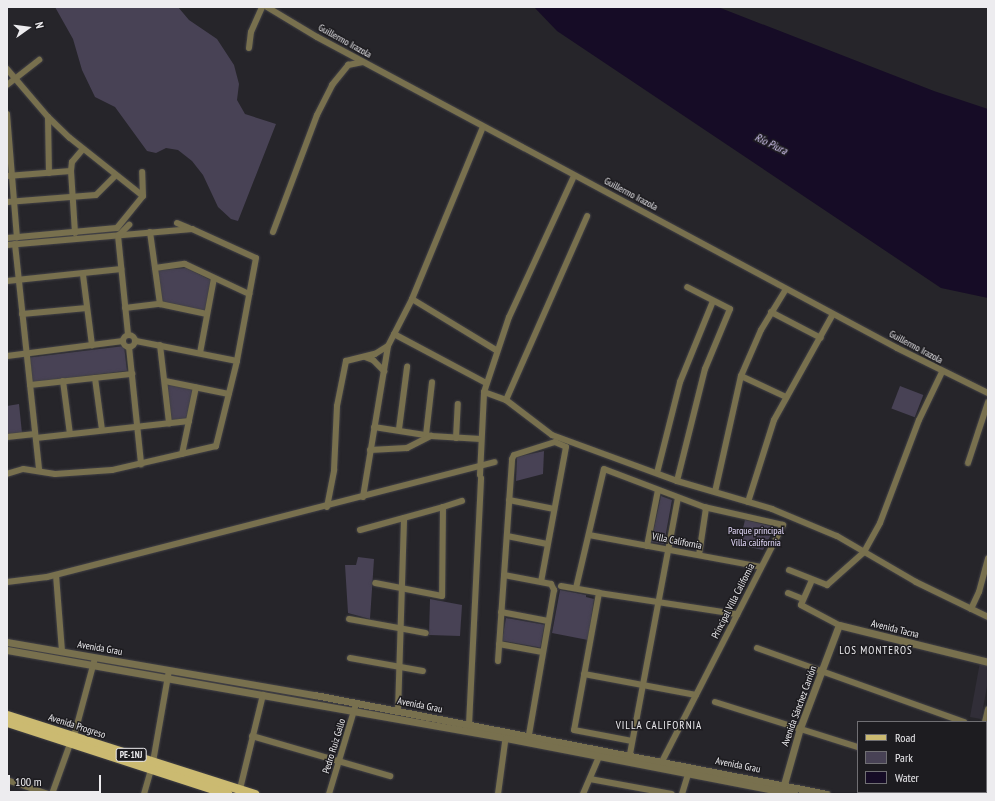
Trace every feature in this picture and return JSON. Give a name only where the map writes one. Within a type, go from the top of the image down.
[{"type":"main road","name":"Avenida Progreso","points":[[7,715],[72,740]]},
{"type":"main road","name":"Avenida Progreso","points":[[7,722],[72,740],[152,766],[228,794]]},
{"type":"main road","name":"Avenida Progreso","points":[[152,766],[255,794]]},
{"type":"street","points":[[250,48],[251,32],[262,7]]},
{"type":"street","name":"Guillermo Irazola","points":[[267,7],[363,62],[574,176],[942,372],[988,393]]},
{"type":"street","points":[[7,84],[39,60]]},
{"type":"street","points":[[273,232],[318,115],[332,85],[348,65],[363,62]]},
{"type":"street","points":[[7,69],[48,117],[82,149],[115,176],[143,196]]},
{"type":"street","points":[[7,114],[10,176],[14,201],[22,314],[39,470]]},
{"type":"street","points":[[48,117],[49,173]]},
{"type":"street","points":[[363,497],[388,346],[412,299],[483,127]]},
{"type":"street","points":[[75,233],[71,171],[72,162],[82,149]]},
{"type":"street","points":[[10,176],[71,171]]},
{"type":"street","points":[[7,244],[16,241],[118,228],[143,196],[142,172]]},
{"type":"street","points":[[7,202],[73,197],[100,193],[115,176]]},
{"type":"street","points":[[469,725],[484,392],[496,350],[574,176]]},
{"type":"street","points":[[506,400],[587,216]]},
{"type":"street","points":[[7,474],[23,469],[73,474],[141,464],[218,444],[256,258],[177,223]]},
{"type":"street","points":[[118,236],[129,225]]},
{"type":"street","points":[[7,238],[16,241],[118,236],[192,229]]},
{"type":"street","points":[[150,232],[160,304]]},
{"type":"street","points":[[7,356],[123,341],[128,334],[118,236]]},
{"type":"street","points":[[155,268],[186,264],[249,294]]},
{"type":"street","points":[[7,281],[83,275],[121,269]]},
{"type":"street","points":[[83,275],[92,346]]},
{"type":"street","points":[[200,353],[214,278]]},
{"type":"street","points":[[677,481],[705,369],[730,309],[687,287]]},
{"type":"street","points":[[715,492],[741,376],[771,312],[786,289]]},
{"type":"street","points":[[412,299],[496,350]]},
{"type":"street","points":[[657,473],[682,375],[713,301]]},
{"type":"street","points":[[125,308],[160,304],[207,314]]},
{"type":"street","points":[[22,314],[87,308]]},
{"type":"street","points":[[771,312],[821,338]]},
{"type":"street","points":[[748,502],[774,420],[833,314]]},
{"type":"street","points":[[128,334],[132,335],[136,341],[236,361]]},
{"type":"street","points":[[394,334],[486,383]]},
{"type":"street","points":[[123,341],[129,347],[141,464]]},
{"type":"street","points":[[129,347],[136,341]]},
{"type":"street","points":[[160,345],[169,423]]},
{"type":"street","points":[[327,507],[333,484],[337,406],[344,369],[349,359],[365,357],[388,346]]},
{"type":"street","points":[[365,357],[373,360],[384,371]]},
{"type":"street","points":[[399,429],[407,367]]},
{"type":"street","points":[[789,570],[827,585],[864,552],[880,523],[919,420],[942,372]]},
{"type":"street","points":[[30,385],[132,374]]},
{"type":"street","points":[[741,376],[786,396]]},
{"type":"street","points":[[95,378],[102,430]]},
{"type":"street","points":[[64,381],[70,434]]},
{"type":"street","points":[[165,381],[229,394]]},
{"type":"street","points":[[429,436],[432,382]]},
{"type":"street","points":[[182,454],[196,387]]},
{"type":"street","points":[[484,392],[506,400],[552,435],[677,481],[772,508],[837,536],[916,582],[988,617]]},
{"type":"street","points":[[968,464],[988,402]]},
{"type":"street","points":[[456,438],[458,404]]},
{"type":"street","points":[[7,437],[70,434],[189,421]]},
{"type":"street","points":[[374,427],[399,429],[429,436],[482,439]]},
{"type":"street","points":[[370,450],[407,448],[429,436]]},
{"type":"street","points":[[498,661],[512,457],[555,442],[566,447],[541,582]]},
{"type":"street","points":[[7,582],[56,575],[327,507],[494,462]]},
{"type":"street","name":"Principal Villa California","points":[[589,535],[604,469],[706,508],[783,525],[662,761]]},
{"type":"street","points":[[647,546],[658,490]]},
{"type":"street","points":[[630,754],[678,498]]},
{"type":"street","points":[[509,500],[554,509]]},
{"type":"street","points":[[360,530],[462,502]]},
{"type":"street","points":[[375,583],[402,587],[442,596],[443,507]]},
{"type":"street","points":[[699,555],[706,508]]},
{"type":"street","points":[[398,711],[404,518]]},
{"type":"street","points":[[576,588],[589,535]]},
{"type":"street","name":"Villa California","points":[[589,535],[761,567]]},
{"type":"street","points":[[506,536],[547,544]]},
{"type":"street","points":[[971,609],[979,592],[988,558]]},
{"type":"street","points":[[56,575],[62,652]]},
{"type":"street","points":[[504,575],[552,584],[554,590],[542,652],[529,735]]},
{"type":"street","points":[[802,602],[812,580]]},
{"type":"street","points":[[561,586],[737,614]]},
{"type":"street","points":[[599,593],[574,730],[632,741]]},
{"type":"street","name":"Avenida Tacna","points":[[788,593],[840,625],[988,662]]},
{"type":"street","points":[[502,612],[548,621]]},
{"type":"street","points":[[349,619],[426,633]]},
{"type":"street","name":"Avenida Sánchez Carrión","points":[[782,790],[800,728],[840,625]]},
{"type":"street","name":"Avenida Grau","points":[[7,642],[398,711],[469,725],[506,735],[529,735],[688,774],[782,790],[827,794]]},
{"type":"street","points":[[499,644],[542,652]]},
{"type":"street","points":[[757,648],[961,721]]},
{"type":"street","name":"Avenida Grau","points":[[7,650],[355,712],[506,735],[601,752],[630,754],[795,794]]},
{"type":"street","points":[[52,794],[72,740],[95,658]]},
{"type":"street","points":[[350,658],[423,671]]},
{"type":"street","points":[[144,794],[152,766],[169,670]]},
{"type":"street","points":[[584,674],[696,695]]},
{"type":"street","points":[[240,789],[263,696]]},
{"type":"street","points":[[715,702],[857,747]]},
{"type":"street","name":"Pedro Ruiz Gallo","points":[[329,794],[355,712],[356,704]]},
{"type":"street","points":[[985,721],[988,709]]},
{"type":"street","points":[[498,794],[506,735]]},
{"type":"street","points":[[252,736],[390,776]]},
{"type":"street","points":[[583,794],[601,752]]},
{"type":"street","points":[[682,794],[688,774]]},
{"type":"street","points":[[590,779],[672,794]]},
{"type":"street","points":[[7,780],[48,794]]},
{"type":"shaded area","points":[[980,662],[988,664],[988,681],[981,719],[970,717]]},
{"type":"green space","points":[[55,7],[178,7],[189,20],[217,39],[234,65],[239,84],[237,100],[245,114],[276,124],[238,221],[231,219],[218,207],[203,175],[192,161],[178,150],[166,148],[156,153],[147,151],[115,107],[95,97],[82,70],[73,39]]},
{"type":"green space","points":[[186,268],[211,280],[205,311],[162,303],[158,270]]},
{"type":"green space","points":[[124,346],[127,371],[33,382],[30,358]]},
{"type":"green space","points":[[167,384],[193,389],[188,419],[172,421]]},
{"type":"green space","points":[[900,386],[923,395],[915,417],[891,408]]},
{"type":"green space","points":[[19,404],[22,433],[7,435],[7,406]]},
{"type":"green space","points":[[544,451],[543,474],[516,481],[517,457]]},
{"type":"green space","points":[[661,496],[672,500],[664,544],[651,542]]},
{"type":"green space","name":"Parque principal Villa california","points":[[745,520],[775,527],[763,550],[739,545]]},
{"type":"green space","points":[[358,557],[374,559],[370,619],[348,613],[345,565],[356,565]]},
{"type":"green space","points":[[560,590],[586,595],[586,597],[594,599],[588,640],[552,633]]},
{"type":"green space","points":[[430,599],[462,605],[460,636],[429,635]]},
{"type":"green space","points":[[506,618],[544,625],[540,647],[502,641]]},
{"type":"water","name":"Río Piura","points":[[534,7],[718,7],[934,91],[988,109],[988,298],[941,288],[557,31]]},
{"type":"district","name":"LOS MONTEROS","points":[[876,650]]},
{"type":"district","name":"VILLA CALIFORNIA","points":[[659,725]]}]
